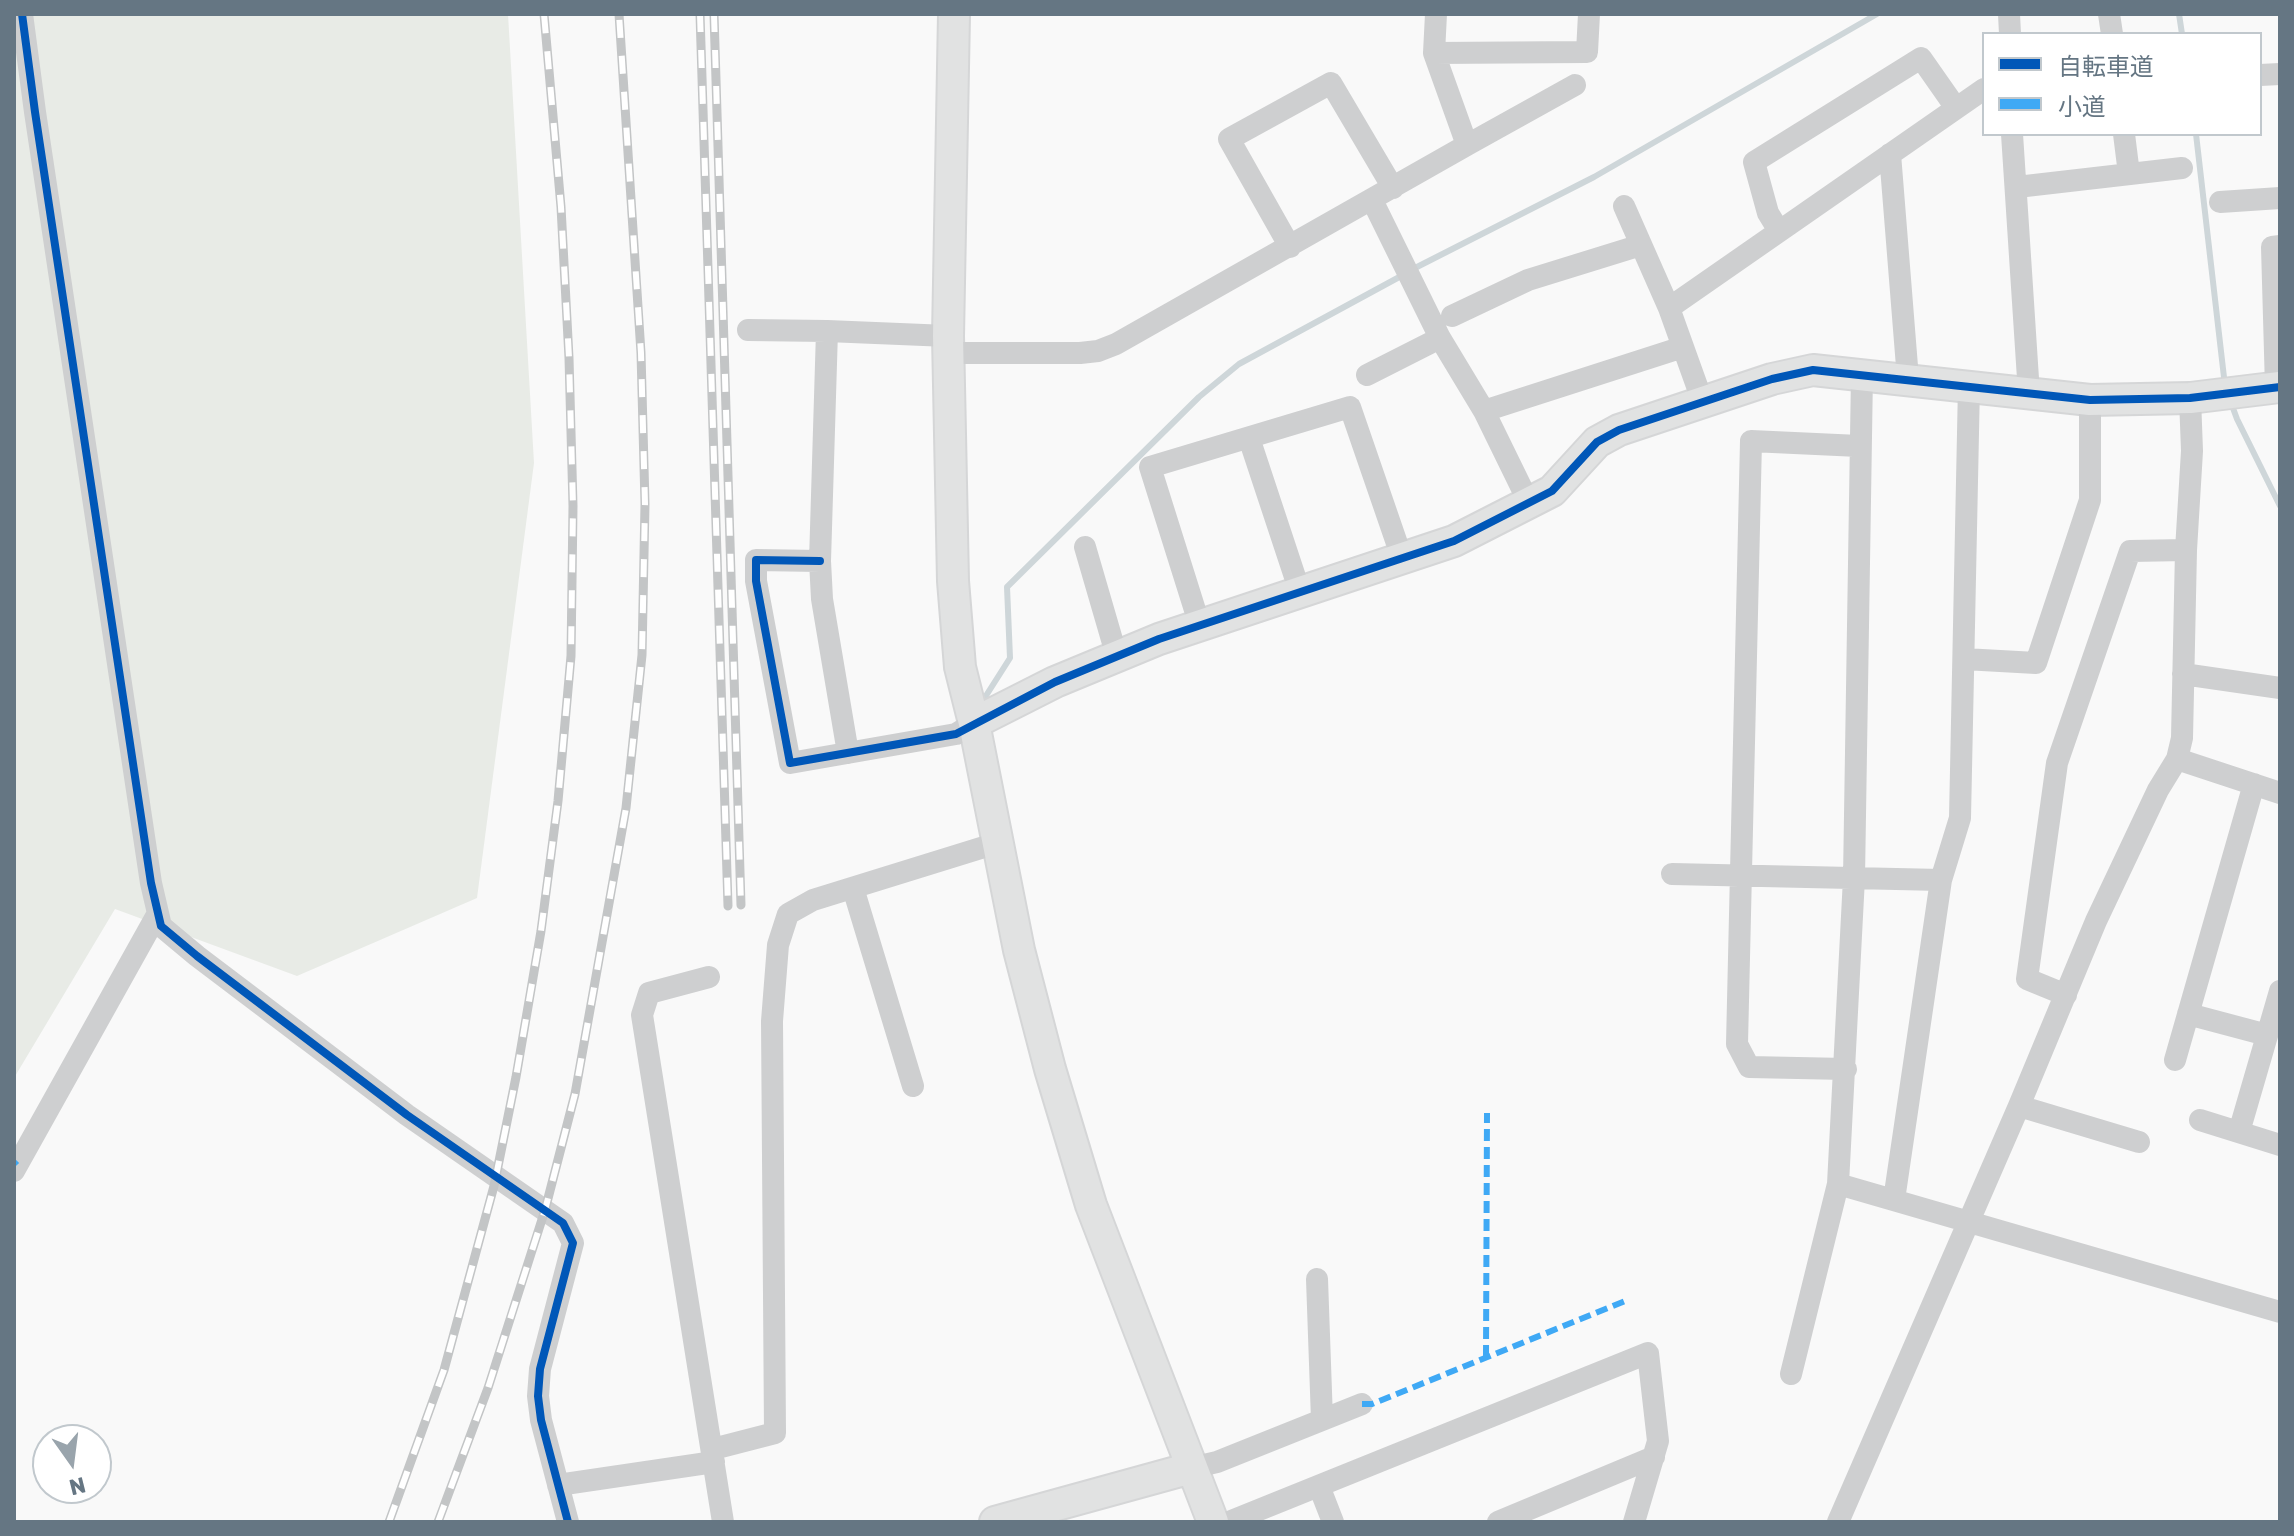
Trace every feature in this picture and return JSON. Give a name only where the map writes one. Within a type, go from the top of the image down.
[{"type":"street","points":[[22,14],[151,883],[161,926],[407,1115],[563,1223],[573,1243],[540,1369],[538,1396],[541,1420],[568,1522]]},
{"type":"street","points":[[954,14],[948,344],[953,581],[960,667],[1019,950],[1050,1069],[1091,1205],[1213,1522]]},
{"type":"street","points":[[1436,14],[1434,53],[1467,145]]},
{"type":"street","points":[[1434,53],[1587,52],[1589,14]]},
{"type":"street","points":[[1779,231],[1768,213],[1754,162],[1921,58],[1956,108]]},
{"type":"street","points":[[1290,247],[1229,139],[1331,83],[1393,188]]},
{"type":"street","points":[[748,330],[827,331],[948,344],[1098,351],[1290,247],[1575,85]]},
{"type":"street","points":[[1669,308],[1982,90]]},
{"type":"street","points":[[2012,136],[2029,394]]},
{"type":"street","points":[[2124,136],[2129,174]]},
{"type":"street","points":[[1890,154],[1908,379]]},
{"type":"street","points":[[2017,187],[2182,168]]},
{"type":"street","points":[[2220,202],[2280,198]]},
{"type":"street","points":[[1372,200],[1440,338],[1484,411],[1529,503]]},
{"type":"street","points":[[1624,206],[1669,308],[1702,400]]},
{"type":"street","points":[[1452,316],[1528,280],[1641,245]]},
{"type":"street","points":[[820,561],[756,560],[756,581],[790,763],[956,734],[1055,682],[1117,657],[1454,541],[1552,491],[1597,442],[1619,430],[1772,379],[1813,370],[2090,400],[2213,396],[2278,388],[2272,247],[2280,246]]},
{"type":"street","points":[[827,331],[820,561],[822,599],[848,753]]},
{"type":"street","points":[[1367,375],[1440,338]]},
{"type":"street","points":[[1484,411],[1683,347]]},
{"type":"street","points":[[1791,1374],[1838,1184],[1854,878],[1862,374]]},
{"type":"street","points":[[1894,1200],[1941,880],[1960,818],[1969,385]]},
{"type":"street","points":[[1838,1522],[2096,921],[2158,790],[2177,759],[2182,738],[2186,550],[2192,451],[2213,396]]},
{"type":"street","points":[[1964,659],[2036,663],[2090,500],[2090,400]]},
{"type":"street","points":[[1200,626],[1150,467],[1350,407],[1402,558]]},
{"type":"street","points":[[1249,438],[1300,592]]},
{"type":"street","points":[[1846,1069],[1749,1067],[1737,1044],[1751,441],[1859,446]]},
{"type":"street","points":[[1085,547],[1117,657]]},
{"type":"street","points":[[2066,995],[2027,979],[2057,763],[2130,551],[2186,550]]},
{"type":"street","points":[[2183,674],[2280,688]]},
{"type":"street","points":[[2177,759],[2280,793]]},
{"type":"street","points":[[2175,1060],[2254,784]]},
{"type":"street","points":[[558,1485],[714,1455],[775,1433],[772,1021],[778,945],[788,914],[813,900],[997,843]]},
{"type":"street","points":[[1672,874],[1941,880]]},
{"type":"street","points":[[853,888],[913,1086]]},
{"type":"street","points":[[14,1171],[158,913]]},
{"type":"street","points":[[709,977],[649,993],[642,1015],[723,1522]]},
{"type":"street","points":[[2239,1132],[2280,991]]},
{"type":"street","points":[[2188,1014],[2267,1035]]},
{"type":"street","points":[[2019,1106],[2139,1142]]},
{"type":"street","points":[[2200,1120],[2280,1145]]},
{"type":"street","points":[[1838,1184],[2280,1312]]},
{"type":"street","points":[[1317,1279],[1322,1420]]},
{"type":"street","points":[[1229,1522],[1648,1353],[1658,1441],[1634,1522]]},
{"type":"street","points":[[995,1522],[1217,1462],[1362,1404]]},
{"type":"street","points":[[1498,1522],[1654,1457]]},
{"type":"street","points":[[1319,1486],[1333,1522]]},
{"type":"shaded area","points":[[14,14],[508,14],[534,463],[477,898],[297,976],[115,909],[14,1078]]},
{"type":"waterway","points":[[1413,269],[1594,177],[1877,14]]},
{"type":"waterway","points":[[2179,14],[2182,32]]},
{"type":"waterway","points":[[2196,136],[2225,386]]},
{"type":"waterway","points":[[982,702],[1010,658],[1007,587],[1199,397],[1239,364],[1403,275]]},
{"type":"waterway","points":[[2230,400],[2280,506]]},
{"type":"railway","points":[[389,1522],[444,1370],[494,1186],[541,931],[558,801],[571,656],[573,506],[561,207],[544,14]]},
{"type":"railway","points":[[438,1522],[488,1388],[545,1210],[575,1094],[626,808],[642,655],[645,504],[641,353],[619,14]]},
{"type":"railway","points":[[700,14],[728,906]]},
{"type":"railway","points":[[714,14],[741,905]]},
{"type":"marked path","points":[[1486,1357],[1487,1113]]},
{"type":"marked path","points":[[14,1162],[17,1165]]},
{"type":"marked path","points":[[1362,1404],[1372,1404],[1625,1301]]},
{"type":"cycle path","points":[[22,14],[151,883],[161,926],[407,1115],[563,1223],[573,1243],[540,1369],[538,1396],[541,1420],[568,1522]]},
{"type":"cycle path","points":[[820,561],[756,560],[756,581],[790,763],[956,734],[1055,682],[1159,639],[1454,541],[1552,491],[1597,442],[1619,430],[1772,379],[1813,370],[2090,400],[2190,398],[2280,387]]}]
